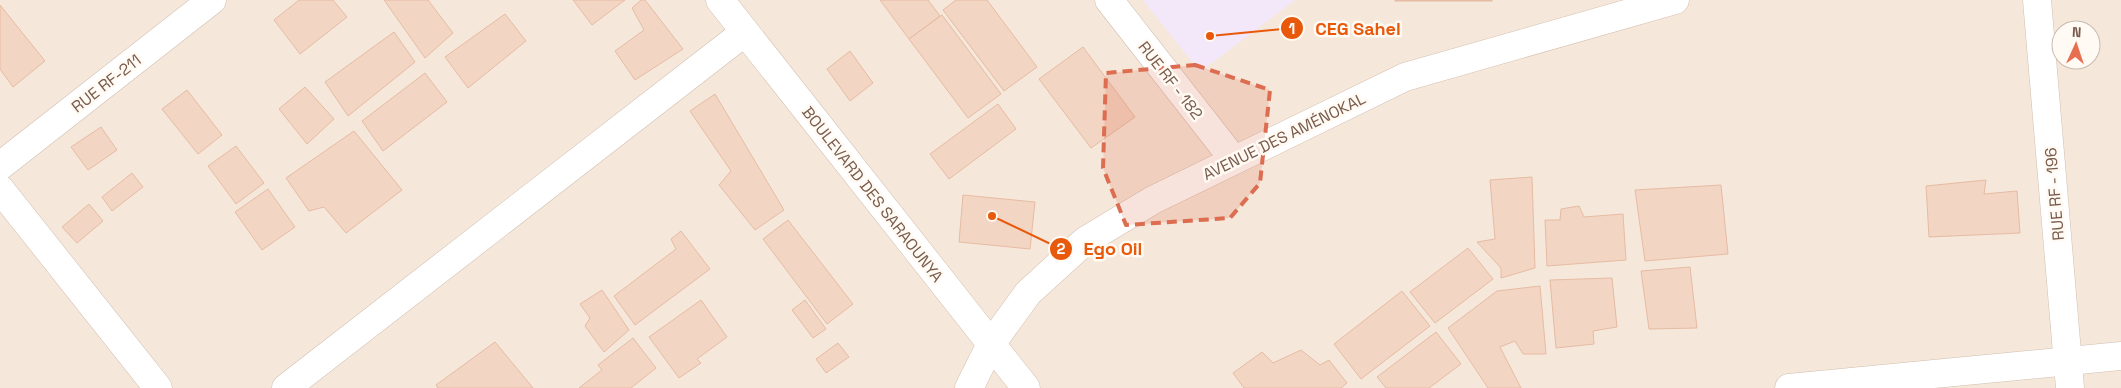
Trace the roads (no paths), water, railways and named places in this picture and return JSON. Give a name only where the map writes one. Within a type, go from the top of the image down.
[{"type":"street","name":"RUE RF-211","points":[[0,166],[212,0]]},
{"type":"street","name":"BOULEVARD DES SARAOUNYA","points":[[720,0],[1026,388]]},
{"type":"street","name":"RUE RF - 182","points":[[1108,0],[1234,160]]},
{"type":"street","name":"AVENUE DES AMÉNOKAL","points":[[969,388],[992,344],[1028,293],[1085,241],[1153,200],[1405,77],[1675,0]]},
{"type":"street","name":"RUE RF - 196","points":[[2036,0],[2070,388]]},
{"type":"street","points":[[286,388],[746,32]]},
{"type":"street","points":[[0,189],[158,388]]},
{"type":"street","points":[[1789,388],[2121,356]]},
{"type":"place","name":"CEG Sahel","points":[[1210,36]]},
{"type":"place","name":"Ego Oil","points":[[992,216]]}]
